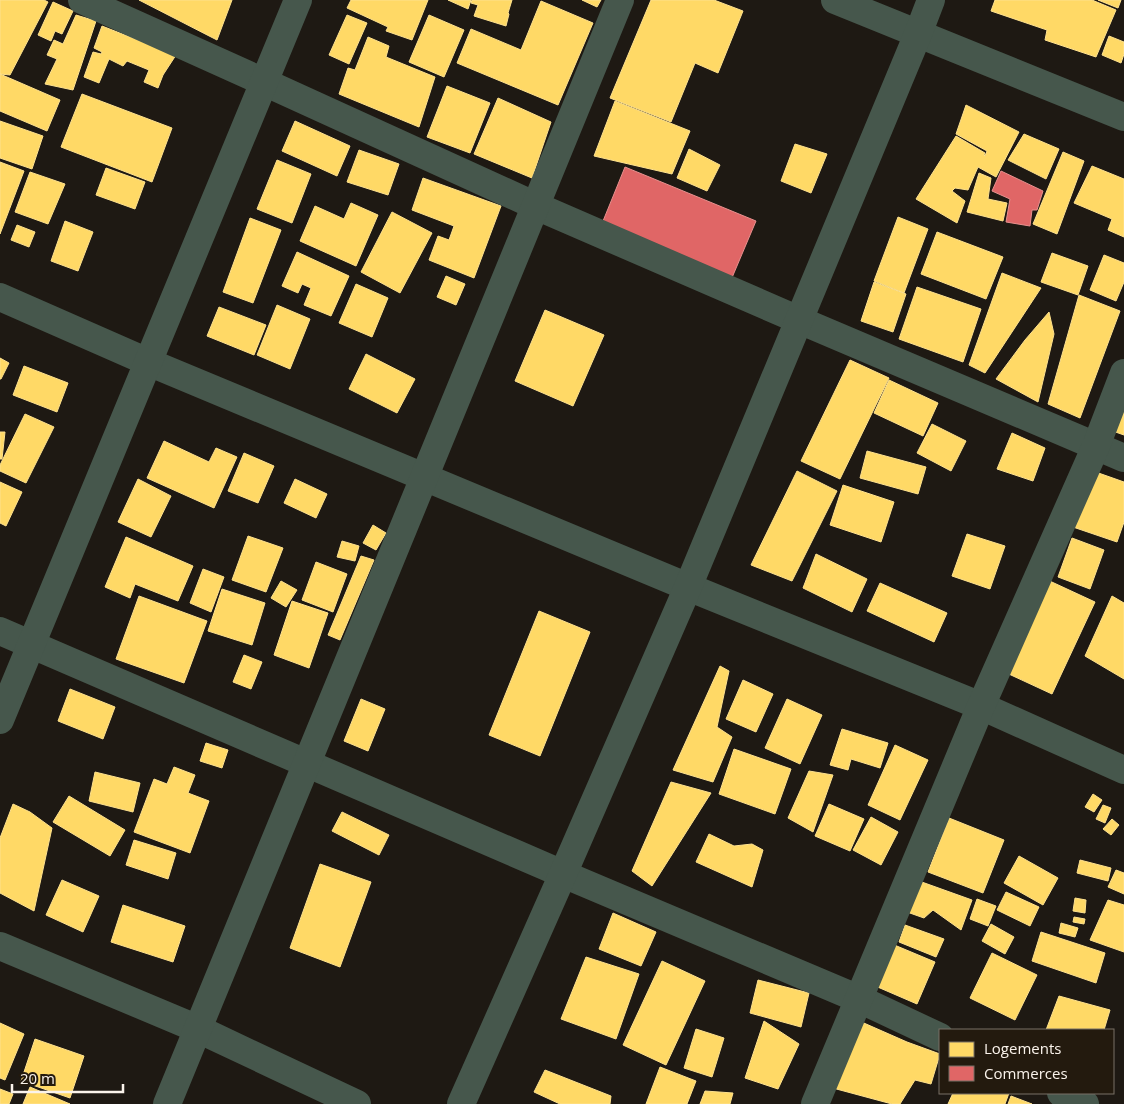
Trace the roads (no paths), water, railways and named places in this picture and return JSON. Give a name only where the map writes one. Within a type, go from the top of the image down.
[{"type":"street","points":[[82,0],[536,206],[1124,458]]},
{"type":"street","points":[[0,720],[298,0]]},
{"type":"street","points":[[167,1104],[620,0]]},
{"type":"street","points":[[834,0],[1124,117]]},
{"type":"street","points":[[461,1104],[688,587],[931,0]]},
{"type":"street","points":[[0,297],[148,362],[688,587],[980,706],[1124,770]]},
{"type":"street","points":[[816,1104],[980,706],[1096,446],[1124,373]]},
{"type":"street","points":[[0,631],[306,764],[859,999],[939,1037]]},
{"type":"street","points":[[0,946],[198,1029],[357,1104]]},
{"type":"street","points":[[1063,1094],[1085,1104]]}]
